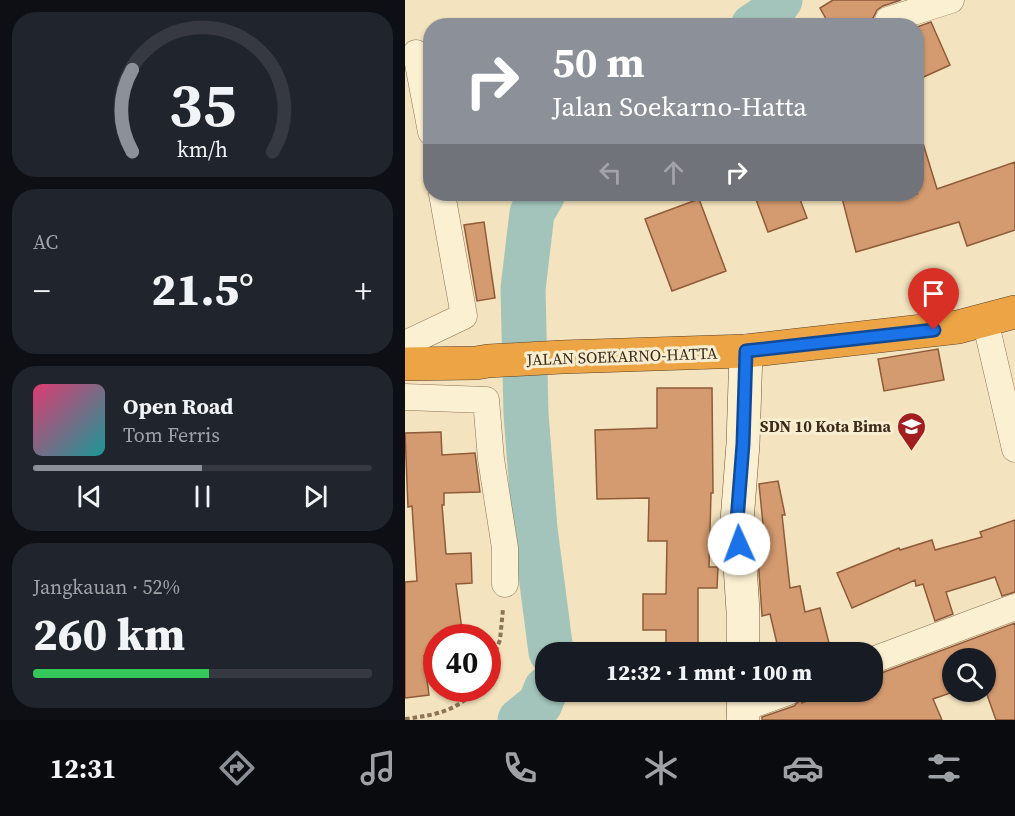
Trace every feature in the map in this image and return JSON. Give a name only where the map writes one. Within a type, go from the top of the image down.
[{"type":"highway","name":"JALAN SOEKARNO-HATTA","points":[[405,364],[746,351],[958,327],[1000,316]]},
{"type":"street","points":[[894,18],[951,0]]},
{"type":"street","points":[[416,53],[423,90]]},
{"type":"street","points":[[405,344],[464,316],[443,201]]},
{"type":"street","points":[[1000,316],[1015,449]]},
{"type":"street","points":[[744,642],[737,521],[743,444],[746,351]]},
{"type":"street","points":[[405,397],[486,400],[491,459],[505,548],[505,584]]},
{"type":"street","points":[[883,656],[1015,607]]},
{"type":"street","points":[[743,707],[758,702]]},
{"type":"path","points":[[501,629],[505,584]]},
{"type":"path","points":[[405,719],[449,711],[462,702]]},
{"type":"building","points":[[833,0],[901,0],[883,6],[877,10],[873,18],[826,18],[820,8]]},
{"type":"building","points":[[931,22],[950,65],[924,77],[924,24]]},
{"type":"building","points":[[924,147],[937,189],[1015,162],[1015,230],[967,246],[959,222],[856,252],[843,201],[924,201]]},
{"type":"building","points":[[694,201],[700,201],[726,271],[672,291],[645,219]]},
{"type":"building","points":[[757,201],[801,201],[807,218],[768,232]]},
{"type":"building","points":[[484,222],[495,298],[477,301],[464,225]]},
{"type":"building","points":[[938,349],[944,380],[884,391],[878,359]]},
{"type":"building","points":[[657,388],[712,388],[713,493],[711,493],[709,567],[718,567],[717,588],[698,588],[698,642],[666,642],[666,630],[643,630],[643,594],[666,594],[667,541],[648,541],[649,498],[597,499],[595,430],[657,428]]},
{"type":"building","points":[[441,432],[442,455],[475,453],[480,492],[444,493],[444,505],[442,505],[446,554],[471,553],[472,583],[456,584],[461,624],[423,624],[423,696],[405,698],[405,582],[417,581],[412,506],[408,507],[405,433]]},
{"type":"building","points":[[778,481],[785,515],[782,515],[790,588],[800,586],[805,612],[820,608],[829,642],[777,642],[770,614],[762,616],[758,558],[765,558],[759,484]]},
{"type":"building","points":[[1015,520],[1015,592],[1002,596],[995,577],[946,592],[953,614],[935,621],[923,584],[916,586],[915,580],[852,608],[837,573],[899,548],[900,550],[932,540],[935,550],[982,537],[980,532]]},
{"type":"building","points":[[1015,623],[1015,720],[996,720],[990,702],[996,702],[996,648],[948,648]]},
{"type":"building","points":[[942,650],[942,696],[933,699],[942,720],[762,720],[762,717],[794,706],[798,702],[883,702],[884,672]]},
{"type":"waterway","points":[[765,18],[780,0]]},
{"type":"waterway","points":[[539,201],[532,213],[523,289],[526,414],[535,529],[550,642]]},
{"type":"waterway","points":[[520,720],[541,702]]},
{"type":"place","name":"SDN 10 Kota Bima","points":[[912,452]]},
{"type":"route","points":[[739,544],[737,521],[743,444],[746,351],[934,330]]}]
